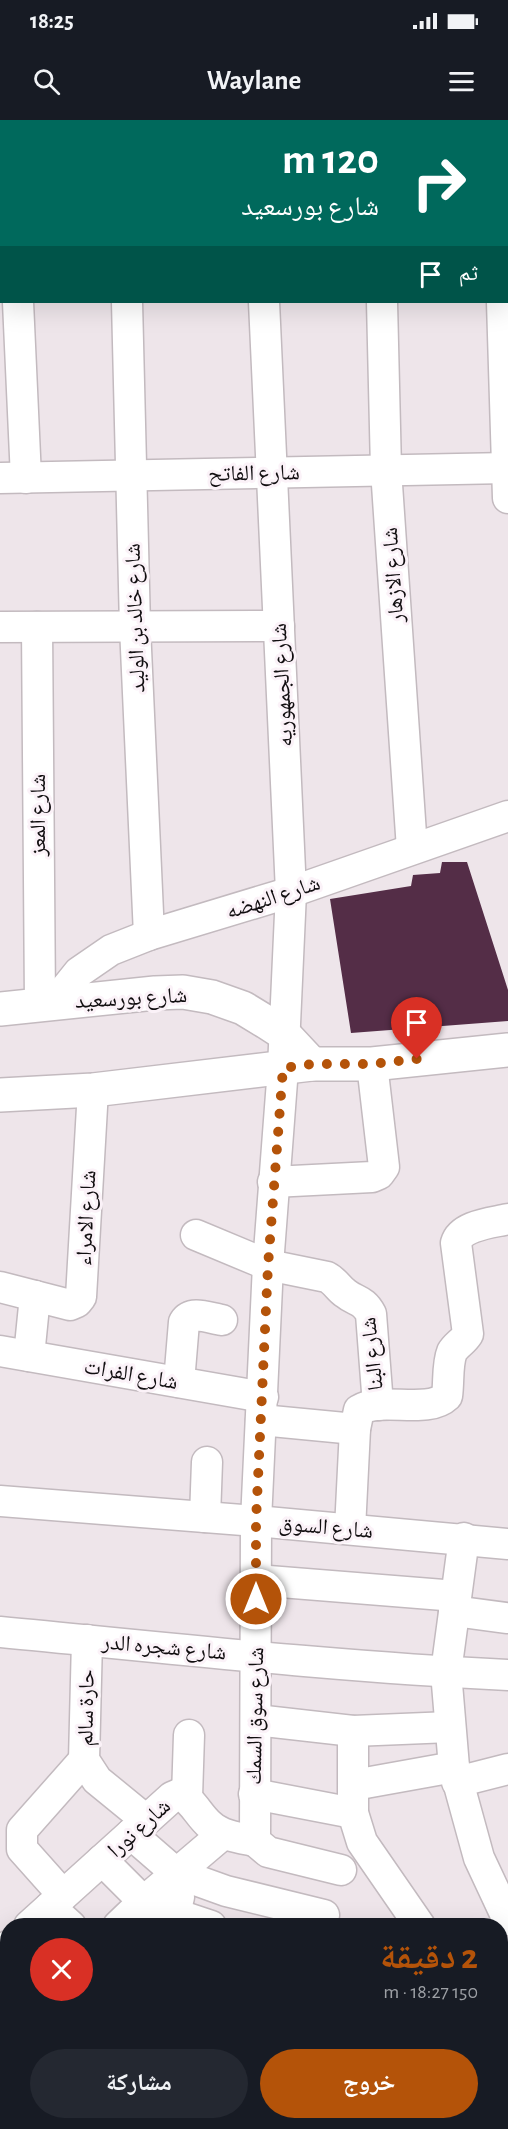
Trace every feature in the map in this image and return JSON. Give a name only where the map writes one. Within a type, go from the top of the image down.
[{"type":"main road","name":"شارع بورسعيد","points":[[0,1009],[155,993],[183,992],[212,997],[243,1008],[284,1033],[297,1066]]},
{"type":"main road","points":[[0,1095],[93,1089],[297,1066],[372,1064],[508,1050]]},
{"type":"street","points":[[13,478],[18,303]]},
{"type":"street","name":"شارع خالد بن الوليد","points":[[127,303],[135,627],[149,935]]},
{"type":"street","name":"شارع الجمهوريه","points":[[264,303],[291,892],[284,1033]]},
{"type":"street","name":"شارع الازهار","points":[[382,303],[386,470],[412,849]]},
{"type":"street","points":[[502,303],[508,498]]},
{"type":"street","name":"شارع الفاتح","points":[[13,478],[507,468]]},
{"type":"street","points":[[0,627],[279,626]]},
{"type":"street","name":"شارع المعز","points":[[38,627],[47,1003]]},
{"type":"street","name":"شارع النهضه","points":[[47,1003],[79,972],[111,950],[149,935],[291,892],[508,816]]},
{"type":"street","points":[[273,1182],[372,1177],[379,1174],[384,1167],[372,1064]]},
{"type":"street","name":"شارع سوق السمك","points":[[255,1841],[256,1521],[268,1266],[273,1182],[297,1066]]},
{"type":"street","name":"شارع الامراء","points":[[35,1296],[70,1305],[81,1297],[93,1089]]},
{"type":"street","points":[[350,1529],[358,1410],[378,1405],[437,1403],[447,1396],[453,1351],[468,1334],[457,1238],[467,1230],[508,1219]]},
{"type":"street","name":"شارع البنا","points":[[196,1235],[268,1266],[327,1277],[334,1281],[345,1294],[366,1306],[371,1314],[378,1405]]},
{"type":"street","points":[[0,1287],[35,1296],[29,1356]]},
{"type":"street","points":[[178,1382],[186,1318],[194,1315],[222,1320]]},
{"type":"street","name":"شارع الفرات","points":[[0,1351],[178,1382],[262,1409],[355,1429]]},
{"type":"street","points":[[205,1517],[207,1462]]},
{"type":"street","name":"شارع السوق","points":[[0,1501],[464,1538],[508,1544]]},
{"type":"street","points":[[464,1538],[446,1672],[450,1727],[456,1774],[479,1858],[496,1865],[508,1918]]},
{"type":"street","points":[[256,1580],[455,1603],[506,1618]]},
{"type":"street","name":"شارع شجره الدر","points":[[0,1632],[256,1656],[508,1675]]},
{"type":"street","name":"حارة سالم","points":[[87,1640],[84,1760],[97,1780],[176,1873]]},
{"type":"street","points":[[256,1720],[353,1731],[450,1727]]},
{"type":"street","points":[[353,1731],[354,1799],[362,1842],[414,1918]]},
{"type":"street","points":[[187,1797],[189,1735]]},
{"type":"street","points":[[53,1914],[22,1849],[22,1830],[84,1760]]},
{"type":"street","points":[[254,1794],[354,1799],[456,1774],[508,1769]]},
{"type":"street","name":"شارع نورا","points":[[53,1914],[102,1860],[172,1797],[179,1794],[187,1797],[210,1826],[223,1834],[255,1841]]},
{"type":"street","points":[[126,1918],[223,1834]]},
{"type":"street","points":[[255,1841],[268,1852],[341,1870]]},
{"type":"street","points":[[323,1918],[341,1870],[362,1842]]},
{"type":"street","points":[[102,1860],[143,1902],[166,1918]]},
{"type":"street","points":[[176,1873],[312,1918]]},
{"type":"street","points":[[173,1918],[179,1897],[176,1873]]},
{"type":"street","points":[[221,1918],[226,1891]]},
{"type":"building","points":[[442,862],[467,862],[508,990],[508,1021],[351,1033],[330,899],[411,886],[413,875],[440,873]]},
{"type":"route","points":[[256,1599],[256,1521],[268,1266],[283,1068],[312,1064],[372,1064],[417,1059]]}]
